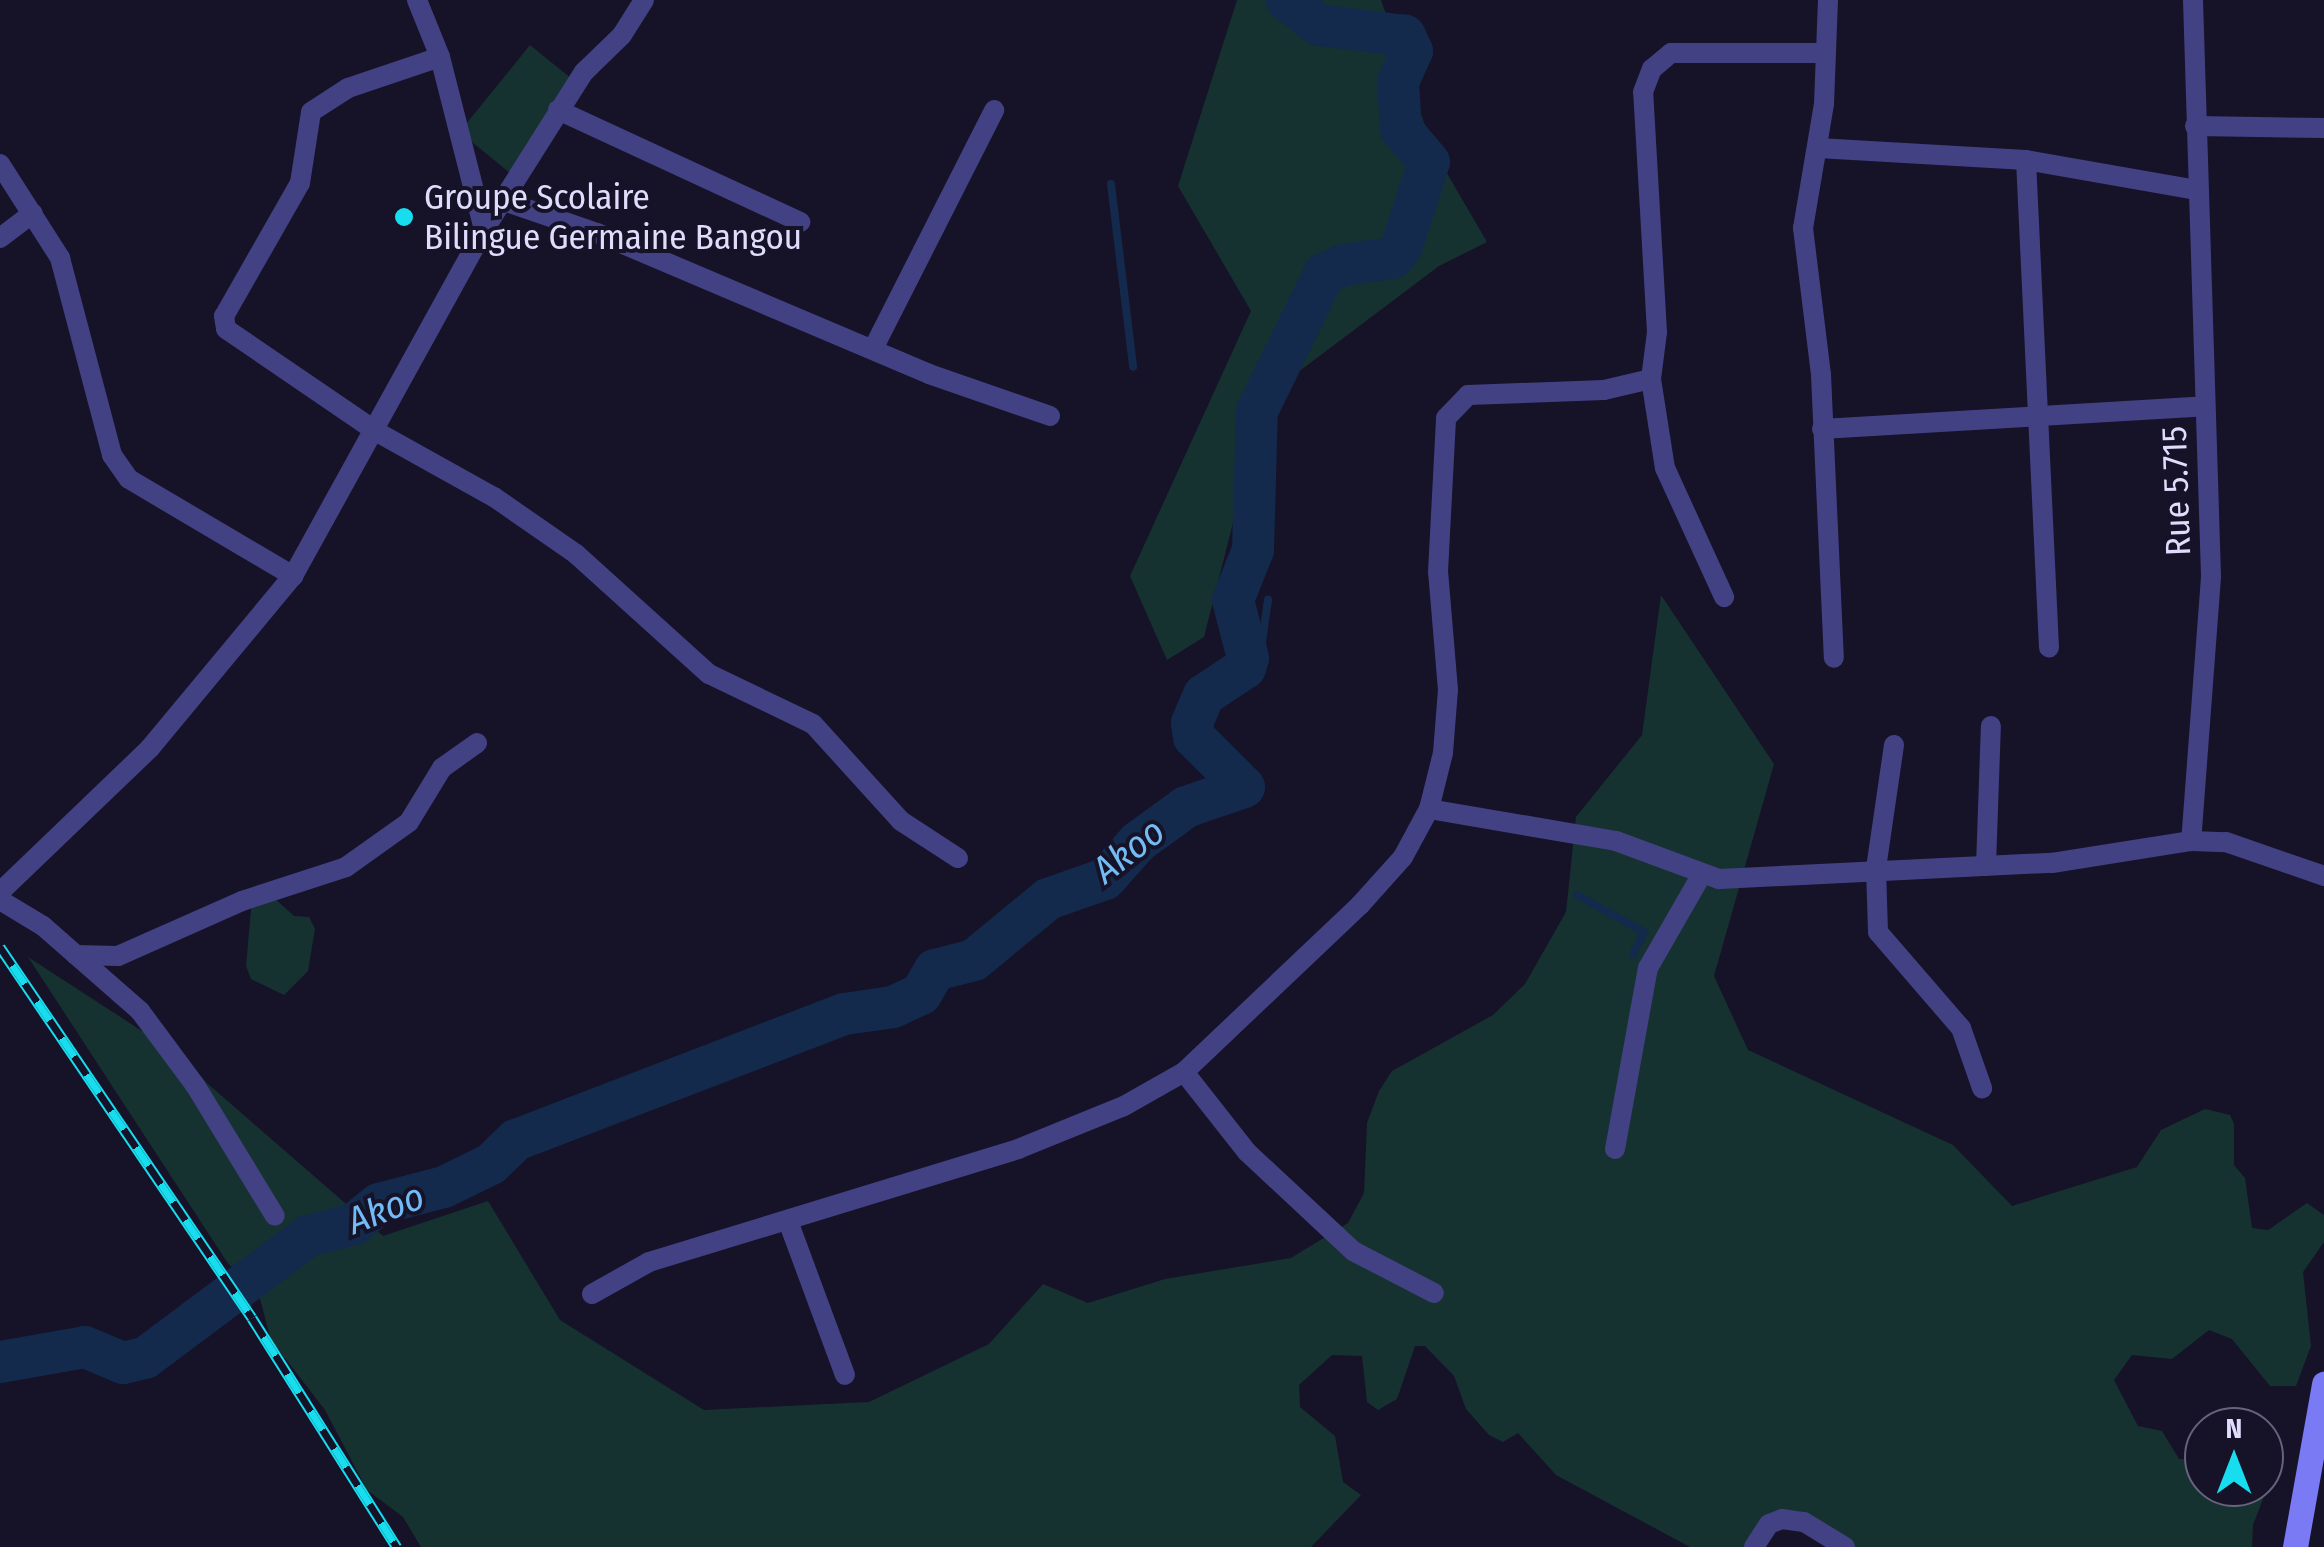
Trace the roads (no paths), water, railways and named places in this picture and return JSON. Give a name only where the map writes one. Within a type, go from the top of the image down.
[{"type":"street","points":[[417,0],[440,57],[484,230]]},
{"type":"street","points":[[275,1216],[195,1085],[140,1011],[2,886],[150,748],[294,576],[377,432],[484,230],[558,110],[644,0]]},
{"type":"street","points":[[1828,0],[1818,148],[1806,191],[1803,260],[1822,429],[1834,658]]},
{"type":"street","name":"Rue 5.715","points":[[2191,841],[2211,577],[2192,0]]},
{"type":"street","points":[[1724,596],[1664,468],[1651,378],[1657,332],[1643,92],[1652,69],[1671,52],[1826,53]]},
{"type":"street","points":[[440,57],[320,102],[307,123],[300,183],[224,316],[229,333],[377,432],[494,497],[576,554],[710,674],[812,724],[901,821],[958,858]]},
{"type":"street","points":[[558,110],[800,222]]},
{"type":"street","points":[[873,349],[994,110]]},
{"type":"street","points":[[2195,126],[2324,128]]},
{"type":"street","points":[[1818,148],[2026,160],[2198,190]]},
{"type":"street","points":[[2026,160],[2034,414],[2049,646]]},
{"type":"street","points":[[0,164],[60,258],[112,454],[129,478],[294,576]]},
{"type":"street","points":[[504,201],[597,233],[873,349],[1050,416]]},
{"type":"street","points":[[0,238],[33,213]]},
{"type":"street","points":[[592,1294],[626,1270],[1072,1131],[1184,1072],[1360,906],[1403,856],[1430,809],[1448,690],[1438,572],[1446,418],[1468,395],[1604,390],[1651,378]]},
{"type":"street","points":[[1822,429],[2205,406]]},
{"type":"street","points":[[1986,866],[1991,726]]},
{"type":"street","points":[[76,956],[118,956],[215,912],[346,867],[409,822],[442,768],[477,743]]},
{"type":"street","points":[[1894,745],[1876,868],[1878,932],[1961,1028],[1982,1088]]},
{"type":"street","points":[[1430,809],[1616,841],[1700,876],[1758,880],[1876,868],[1986,866],[2191,841],[2226,842],[2324,876]]},
{"type":"street","points":[[1615,1149],[1648,968],[1700,876]]},
{"type":"street","points":[[1184,1072],[1247,1152],[1341,1241],[1434,1293]]},
{"type":"street","points":[[788,1221],[845,1375]]},
{"type":"street","points":[[2294,1547],[2324,1384]]},
{"type":"street","points":[[1754,1547],[1769,1524],[1782,1519],[1804,1522],[1845,1547]]},
{"type":"waterway","name":"Akoo","points":[[0,1362],[85,1347],[123,1363],[145,1358],[308,1236],[354,1224],[379,1204],[444,1187],[491,1164],[516,1140],[844,1014],[893,1007],[921,994],[935,970],[974,960],[1048,899],[1105,879],[1138,842],[1186,807],[1244,787],[1194,737],[1192,723],[1204,695],[1245,668],[1248,658],[1233,600],[1253,550],[1257,411],[1324,274],[1343,265],[1392,258],[1401,248],[1429,162],[1401,129],[1398,82],[1412,51],[1405,36],[1319,25],[1287,0]]},
{"type":"waterway","points":[[1111,184],[1133,367]]},
{"type":"waterway","points":[[1248,658],[1260,656],[1268,600]]},
{"type":"waterway","points":[[1577,895],[1644,932],[1633,955]]},
{"type":"railway","points":[[0,947],[252,1318],[397,1547]]},
{"type":"place","name":"Groupe Scolaire Bilingue Germaine Bangou","points":[[404,217]]}]
